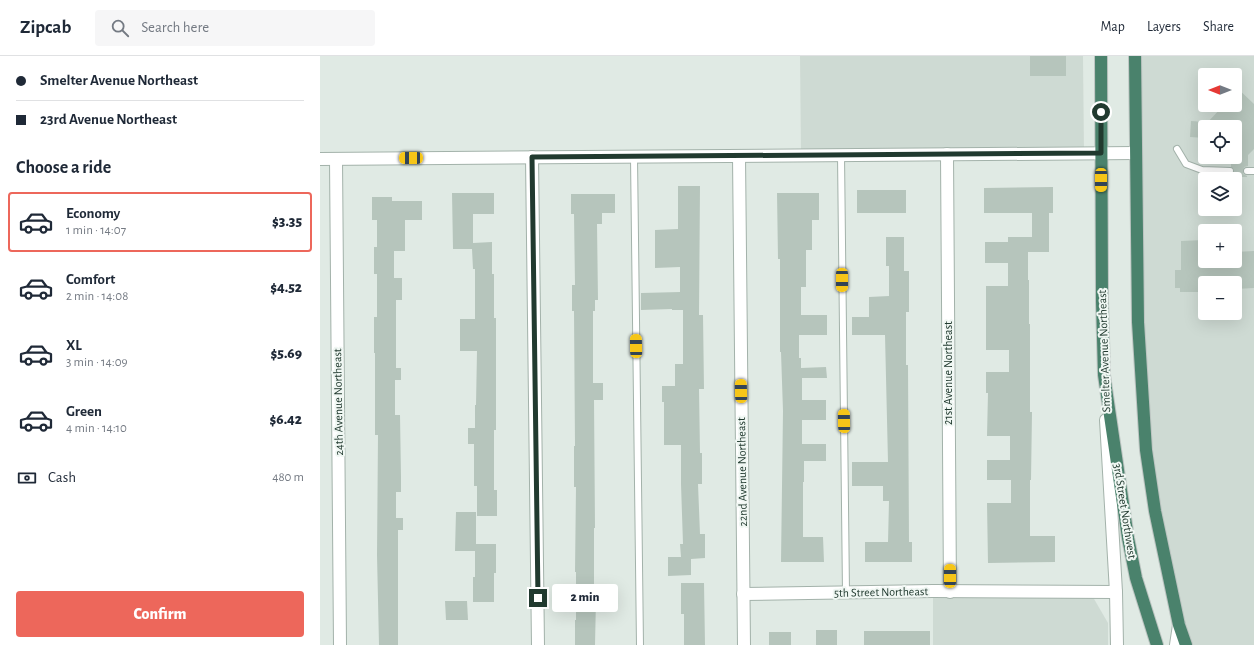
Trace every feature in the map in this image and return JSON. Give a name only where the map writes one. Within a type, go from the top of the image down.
[{"type":"highway","name":"Smelter Avenue Northeast","points":[[1101,56],[1102,294],[1104,375]]},
{"type":"highway","points":[[1135,56],[1138,322],[1146,450],[1155,511],[1179,626],[1186,645]]},
{"type":"highway","name":"3rd Street Northwest","points":[[1104,375],[1128,538],[1136,578],[1157,645]]},
{"type":"street","points":[[320,159],[1136,153]]},
{"type":"street","name":"21st Avenue Northeast","points":[[947,154],[950,592]]},
{"type":"street","name":"22nd Avenue Northeast","points":[[739,156],[744,645]]},
{"type":"street","points":[[532,157],[538,645]]},
{"type":"street","name":"24th Avenue Northeast","points":[[336,159],[340,645]]},
{"type":"street","name":"Smelter Avenue Northeast","points":[[1104,375],[1116,592],[1117,645]]},
{"type":"street","name":"5th Street Northeast","points":[[743,594],[1116,592]]},
{"type":"street","points":[[1176,645],[1179,626]]},
{"type":"lane","points":[[1177,149],[1186,164],[1202,170],[1230,171]]},
{"type":"lane","points":[[841,155],[846,593]]},
{"type":"lane","points":[[634,157],[640,645]]},
{"type":"shaded area","points":[[800,56],[1083,56],[1084,153],[801,155]]},
{"type":"shaded area","points":[[1135,56],[1254,56],[1254,645],[1186,645],[1166,566],[1138,322]]},
{"type":"shaded area","points":[[933,591],[1090,592],[1108,623],[1108,645],[933,645]]},
{"type":"building","points":[[1030,56],[1066,56],[1066,76],[1030,76]]},
{"type":"building","points":[[1242,93],[1254,104],[1254,149],[1248,155],[1248,166],[1244,167],[1243,171],[1243,174],[1247,177],[1242,177],[1242,172],[1234,172],[1234,169],[1231,167],[1231,164],[1242,164],[1242,120],[1210,120],[1217,112],[1242,112]]},
{"type":"building","points":[[1191,121],[1198,122],[1198,138],[1190,137]]},
{"type":"building","points":[[678,186],[700,186],[699,315],[703,315],[704,389],[699,389],[702,484],[698,484],[700,534],[705,534],[705,558],[691,559],[691,575],[668,576],[668,557],[681,557],[680,544],[683,544],[681,445],[664,445],[664,402],[662,402],[662,386],[675,386],[675,364],[683,364],[683,310],[641,310],[641,293],[680,292],[680,267],[655,268],[655,230],[678,229]]},
{"type":"building","points":[[1053,187],[1053,213],[1049,213],[1049,252],[1028,252],[1028,280],[1030,324],[1030,412],[1032,412],[1030,536],[1055,536],[1055,562],[988,563],[987,503],[1011,503],[1011,480],[987,480],[987,460],[1010,460],[1010,436],[987,436],[988,393],[986,393],[986,372],[1009,372],[1009,350],[986,350],[986,286],[1008,286],[1008,263],[985,263],[985,242],[1008,242],[1008,237],[1032,237],[1032,213],[984,213],[984,188]]},
{"type":"building","points":[[857,190],[906,190],[906,213],[857,213]]},
{"type":"building","points":[[452,193],[494,193],[494,214],[473,214],[473,243],[492,242],[494,318],[496,318],[496,430],[494,430],[494,490],[497,490],[497,516],[477,516],[477,486],[474,486],[474,444],[468,444],[468,428],[475,428],[477,351],[460,351],[460,319],[475,319],[475,269],[473,269],[472,249],[453,249]]},
{"type":"building","points":[[777,193],[819,193],[819,220],[812,220],[812,250],[806,250],[806,287],[801,287],[801,315],[827,315],[827,335],[799,335],[799,358],[801,358],[801,368],[826,367],[827,378],[802,378],[802,400],[826,400],[826,420],[802,420],[802,444],[826,444],[826,461],[804,461],[803,482],[803,537],[823,537],[824,562],[781,562],[783,411],[780,352],[780,259],[778,259]]},
{"type":"building","points":[[571,194],[615,194],[615,213],[602,213],[602,224],[597,224],[598,300],[595,300],[595,311],[593,311],[593,383],[603,383],[603,400],[594,400],[594,585],[611,585],[611,599],[596,599],[595,645],[575,645],[576,487],[574,487],[574,311],[572,311],[572,285],[575,285],[574,214],[571,214]]},
{"type":"building","points":[[372,197],[392,197],[392,201],[422,201],[422,220],[405,220],[405,251],[394,251],[394,278],[402,278],[402,300],[396,300],[396,368],[401,368],[401,380],[395,380],[395,415],[400,415],[401,477],[401,492],[396,492],[396,518],[403,518],[403,530],[398,530],[398,645],[379,645],[377,555],[378,435],[375,435],[374,353],[374,317],[377,317],[377,274],[374,274],[374,247],[377,247],[377,220],[372,220]]},
{"type":"building","points":[[886,237],[904,237],[904,271],[909,271],[909,312],[906,312],[906,365],[908,365],[909,542],[912,542],[912,562],[865,562],[865,542],[888,542],[889,501],[883,501],[883,486],[852,486],[852,462],[888,462],[885,335],[852,335],[852,317],[869,317],[869,297],[889,296],[889,266],[886,266]]},
{"type":"building","points":[[1198,240],[1198,268],[1242,268],[1242,252],[1254,251],[1254,288],[1242,289],[1242,276],[1198,276],[1198,292],[1180,292],[1180,288],[1175,288],[1175,270],[1181,270],[1181,241]]},
{"type":"building","points":[[456,512],[476,512],[476,544],[496,544],[494,602],[473,602],[475,551],[455,551]]},
{"type":"building","points":[[681,583],[704,583],[705,645],[684,645],[684,614],[681,614]]},
{"type":"building","points":[[445,601],[467,601],[468,620],[446,620]]},
{"type":"building","points":[[816,630],[837,630],[837,645],[816,645]]},
{"type":"building","points":[[864,631],[930,631],[930,645],[864,645]]},
{"type":"building","points":[[769,632],[791,632],[791,645],[769,645]]},
{"type":"route","points":[[538,598],[532,157],[1101,153],[1101,112]]}]
